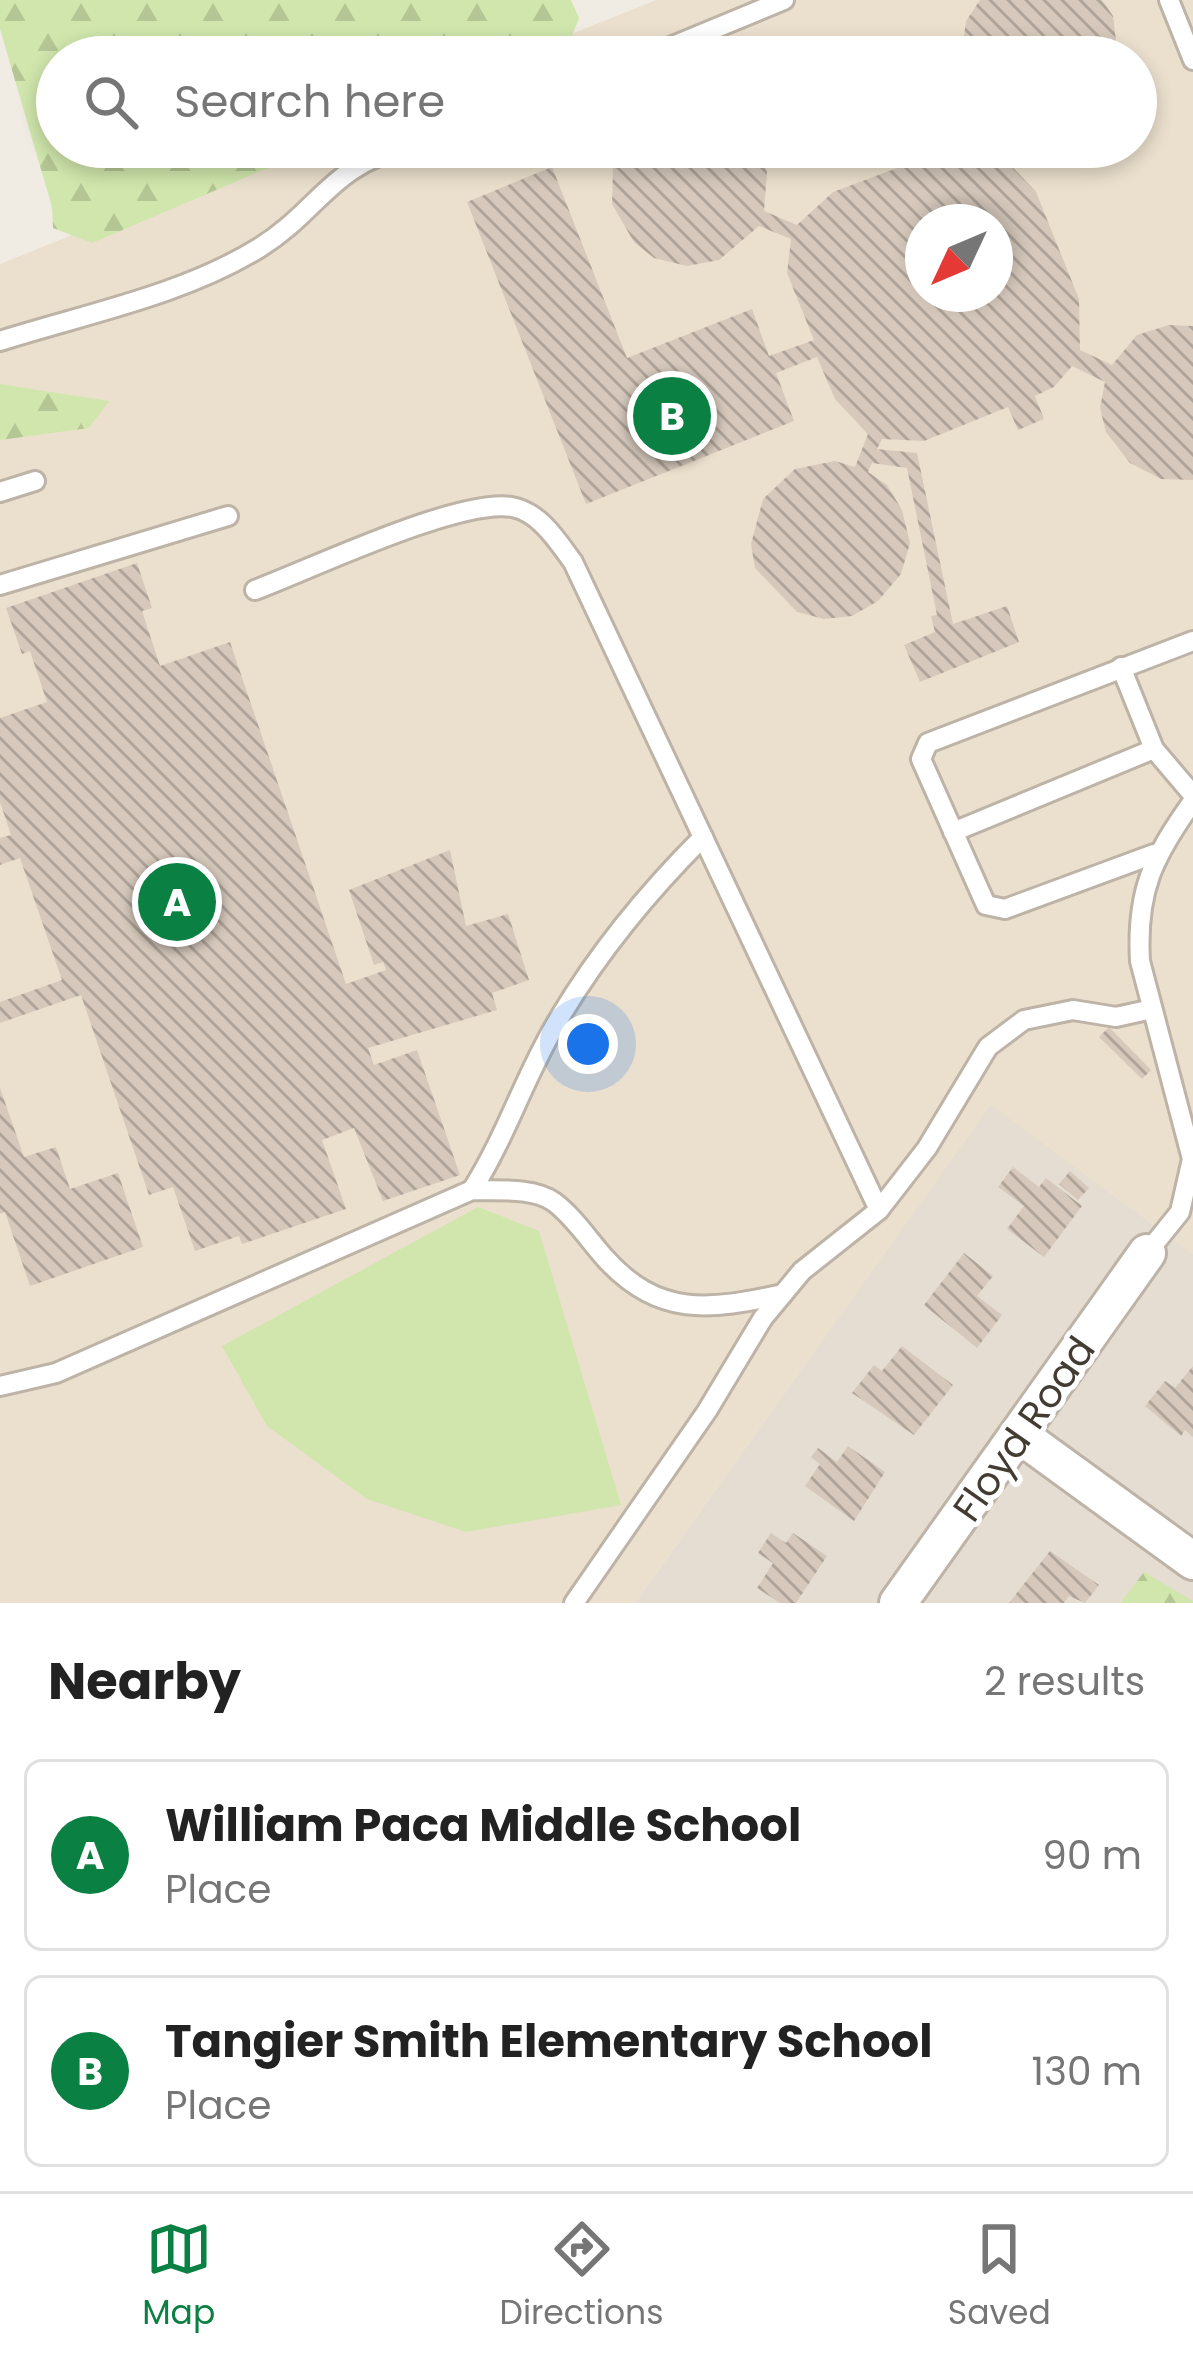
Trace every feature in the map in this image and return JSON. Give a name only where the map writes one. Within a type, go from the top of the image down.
[{"type":"street","name":"Floyd Road","points":[[898,1603],[1147,1253]]},
{"type":"street","points":[[1021,1436],[1193,1561]]},
{"type":"lane","points":[[697,36],[784,0]]},
{"type":"lane","points":[[1172,1],[1193,60]]},
{"type":"lane","points":[[0,341],[218,270],[276,235],[350,168]]},
{"type":"lane","points":[[0,492],[35,481]]},
{"type":"lane","points":[[255,590],[469,510],[515,507],[548,527],[573,562],[879,1210]]},
{"type":"lane","points":[[0,585],[228,516]]},
{"type":"lane","points":[[1154,854],[1005,909],[986,905],[921,759],[928,743],[1193,641]]},
{"type":"lane","points":[[1121,667],[1154,749],[1193,798],[1154,854],[1138,928],[1140,962],[1192,1159],[1180,1212],[1147,1253]]},
{"type":"lane","points":[[952,832],[1154,749]]},
{"type":"lane","points":[[472,1190],[498,1150],[558,1019],[640,899],[703,837]]},
{"type":"lane","points":[[574,1603],[783,1294],[802,1271],[879,1210],[927,1148],[988,1047],[1024,1021],[1073,1010],[1116,1017],[1153,1010]]},
{"type":"lane","points":[[0,1386],[56,1372],[472,1190],[538,1194],[554,1202],[628,1284],[658,1300],[717,1308],[783,1294]]},
{"type":"shaded area","points":[[656,0],[1193,0],[1193,1254],[991,1105],[635,1603],[0,1603],[0,264],[238,168],[1157,168],[1157,36],[566,36]]},
{"type":"shaded area","points":[[991,1104],[1193,1254],[1193,1603],[635,1603]]},
{"type":"green space","points":[[0,0],[571,0],[579,18],[572,36],[36,36],[36,152],[0,29]]},
{"type":"green space","points":[[41,168],[268,168],[92,243],[53,228]]},
{"type":"green space","points":[[0,384],[109,401],[89,428],[0,440]]},
{"type":"green space","points":[[478,1207],[539,1231],[621,1505],[466,1532],[367,1499],[267,1426],[222,1346]]},
{"type":"green space","points":[[1144,1572],[1193,1601],[1193,1603],[1120,1603]]},
{"type":"building","points":[[980,0],[1102,0],[1113,16],[1115,36],[964,36],[966,21]]},
{"type":"building","points":[[552,168],[627,358],[752,309],[769,356],[814,340],[787,273],[791,239],[759,226],[719,260],[687,266],[654,258],[634,242],[612,204],[613,168],[765,168],[764,211],[797,225],[833,192],[897,168],[1013,168],[1036,192],[1079,299],[1080,350],[1112,365],[1137,335],[1169,325],[1193,326],[1193,480],[1161,479],[1130,463],[1106,432],[1100,408],[1105,382],[1072,366],[1054,387],[1035,396],[1044,419],[1018,430],[1008,407],[924,441],[882,439],[877,449],[917,453],[953,624],[1007,606],[1019,642],[920,682],[904,645],[935,632],[931,616],[937,615],[907,468],[872,463],[868,472],[887,485],[902,510],[910,543],[901,574],[878,601],[852,616],[824,619],[797,612],[755,568],[751,544],[763,499],[795,469],[835,461],[855,467],[868,434],[835,399],[817,357],[776,373],[794,421],[586,504],[467,202]]},
{"type":"building","points":[[137,563],[152,608],[142,611],[160,666],[230,642],[346,984],[386,970],[383,962],[374,965],[349,890],[450,850],[466,926],[508,914],[529,980],[492,993],[497,1010],[368,1048],[374,1065],[417,1050],[460,1175],[383,1201],[354,1128],[322,1140],[346,1209],[242,1244],[239,1236],[195,1251],[173,1187],[149,1195],[81,995],[0,1023],[0,1002],[62,980],[20,858],[0,865],[0,838],[11,835],[0,802],[0,718],[47,702],[30,651],[22,654],[6,608]]},
{"type":"building","points":[[1109,1027],[1151,1070],[1142,1079],[1099,1037]]},
{"type":"building","points":[[0,1088],[24,1157],[56,1147],[70,1189],[118,1173],[143,1247],[30,1286],[5,1212],[0,1214]]},
{"type":"building","points":[[1013,1167],[1039,1187],[1046,1178],[1082,1206],[1044,1257],[1007,1229],[1024,1206],[998,1187]]},
{"type":"building","points":[[1070,1171],[1089,1188],[1078,1200],[1059,1184]]},
{"type":"building","points":[[964,1253],[993,1276],[977,1296],[1002,1315],[977,1348],[924,1305]]},
{"type":"building","points":[[902,1346],[953,1385],[914,1435],[852,1393],[874,1365],[882,1371]]},
{"type":"building","points":[[1193,1366],[1193,1437],[1185,1430],[1181,1436],[1145,1406],[1165,1381],[1175,1388]]},
{"type":"building","points":[[848,1446],[885,1472],[854,1521],[805,1486],[820,1464],[811,1457],[818,1448],[837,1462]]},
{"type":"building","points":[[771,1533],[786,1543],[793,1533],[827,1556],[796,1603],[780,1603],[757,1588],[773,1563],[758,1553]]},
{"type":"building","points":[[1050,1551],[1099,1585],[1085,1603],[1069,1596],[1064,1603],[1009,1603]]},
{"type":"place","name":"Tangier Smith Elementary School","points":[[672,416]]},
{"type":"place","name":"William Paca Middle School","points":[[177,902]]}]
